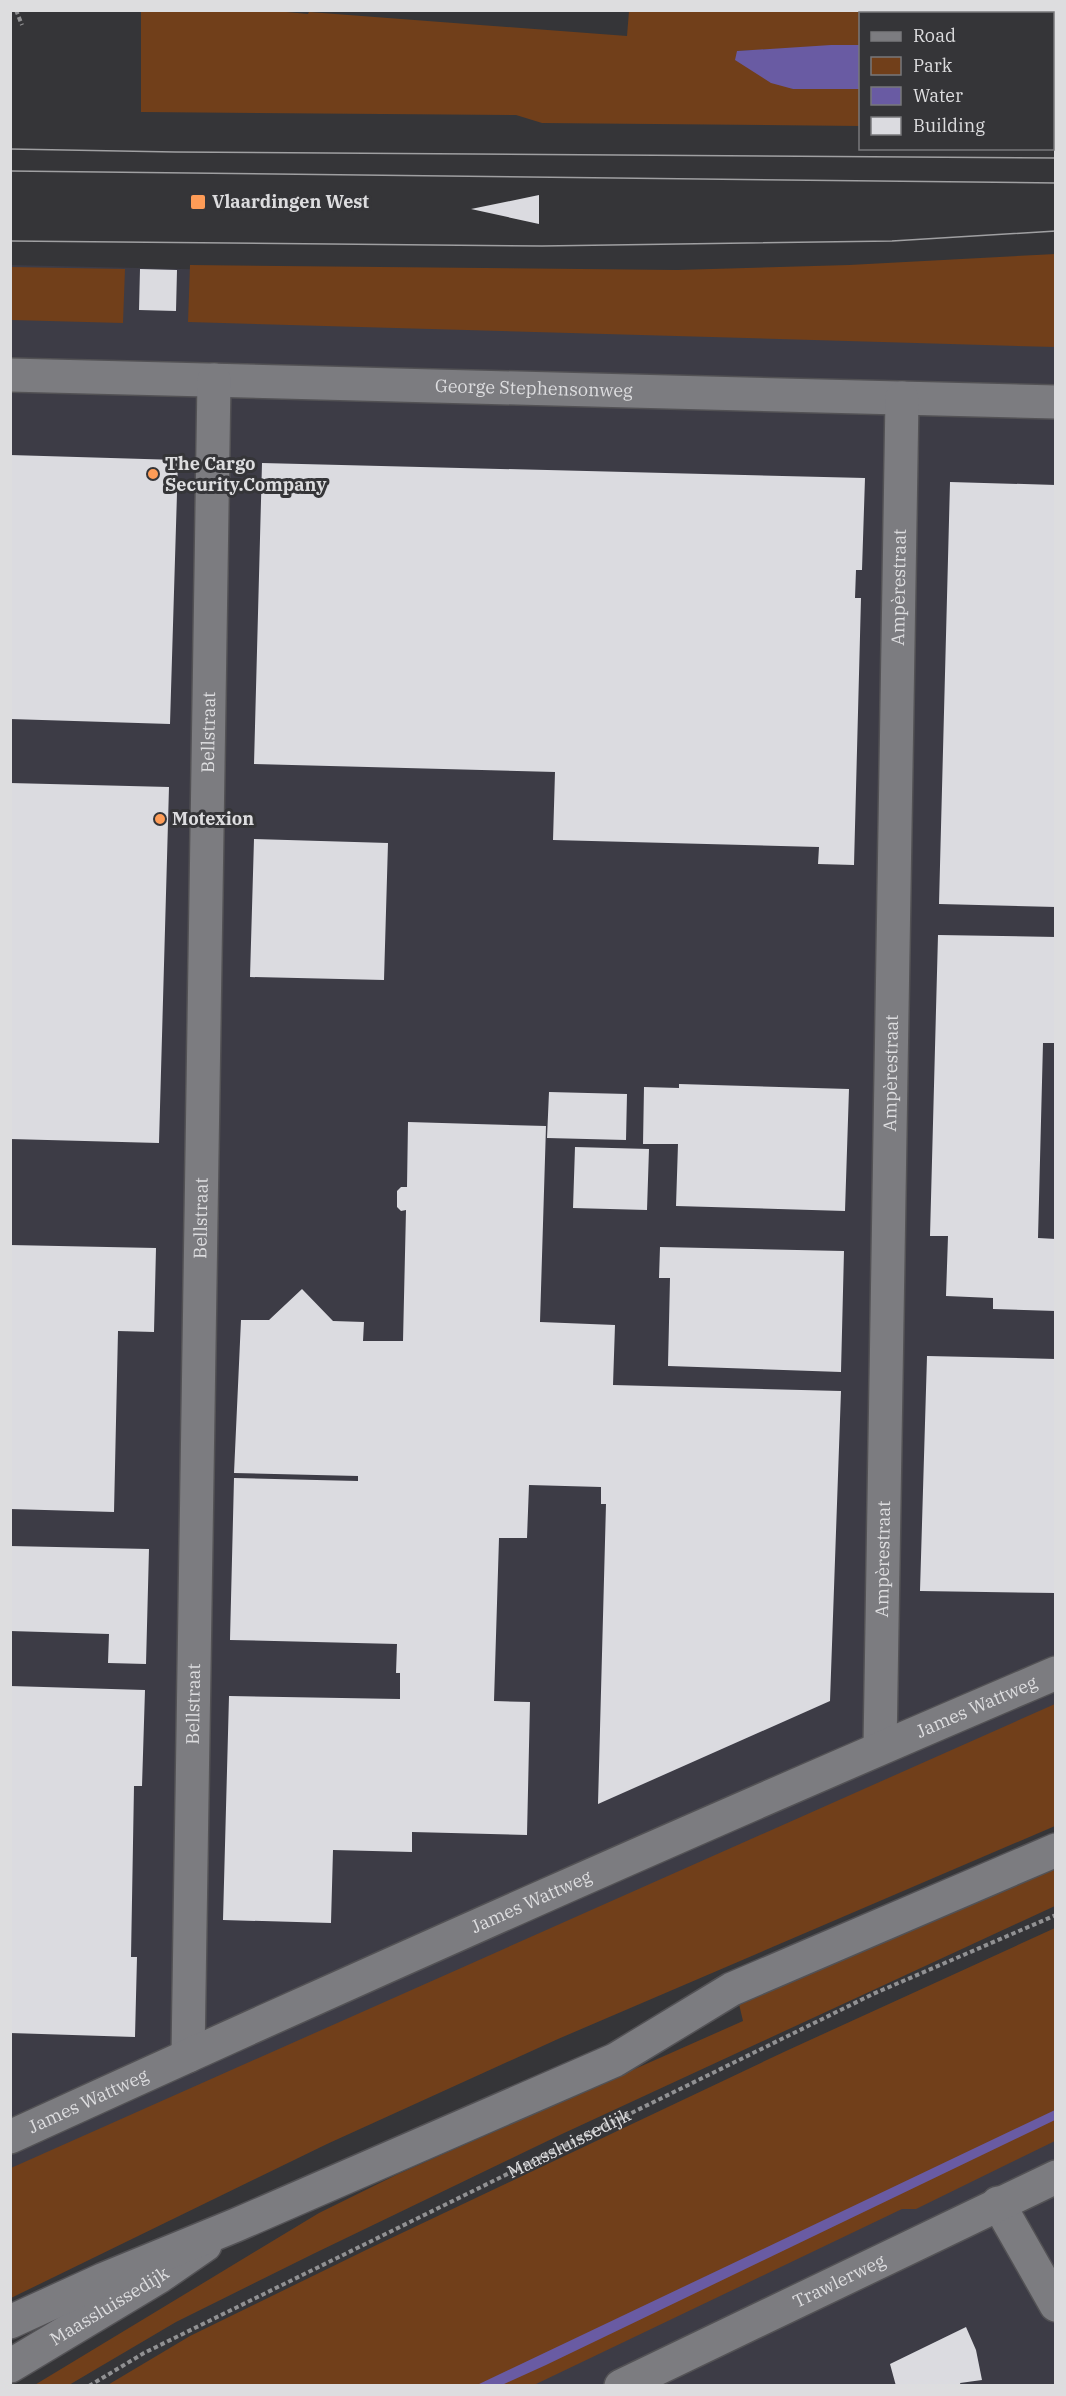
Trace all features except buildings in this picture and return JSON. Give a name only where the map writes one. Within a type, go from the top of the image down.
[{"type":"street","name":"George Stephensonweg","points":[[10,375],[1056,402]]},
{"type":"street","name":"Bellstraat","points":[[188,2056],[214,380]]},
{"type":"street","name":"Ampèrestraat","points":[[880,1748],[902,398]]},
{"type":"street","name":"James Wattweg","points":[[10,2137],[880,1748],[1056,1673]]},
{"type":"street","name":"Maassluissedijk","points":[[10,2322],[102,2280],[236,2225],[615,2060],[732,1989],[1056,1850]]},
{"type":"street","name":"Trawlerweg","points":[[621,2385],[1056,2177]]},
{"type":"street","points":[[998,2203],[1056,2306]]},
{"type":"street","name":"Maassluissedijk","points":[[10,2366],[160,2276],[236,2225]]},
{"type":"path","points":[[10,12],[16,11],[22,25]]},
{"type":"path","name":"Maassluissedijk","points":[[89,2385],[144,2353],[873,1994],[1056,1915]]},
{"type":"shaded area","points":[[11,265],[1055,289],[1055,1725],[11,2187]]},
{"type":"shaded area","points":[[1055,2124],[1055,2385],[514,2386]]},
{"type":"green space","points":[[265,10],[308,14],[309,12],[627,36],[629,11],[1055,11],[1055,44],[1054,12],[859,12],[859,45],[737,51],[793,89],[859,89],[859,126],[542,123],[516,115],[141,112],[141,11]]},
{"type":"green space","points":[[1055,254],[1055,347],[188,322],[190,265],[677,270],[849,265]]},
{"type":"green space","points":[[11,267],[125,269],[123,323],[11,320]]},
{"type":"green space","points":[[1055,1704],[1055,1826],[558,2039],[327,2144],[11,2298],[11,2168]]},
{"type":"green space","points":[[1055,1868],[1055,1906],[562,2134],[313,2254],[176,2322],[69,2385],[33,2386],[319,2213],[396,2175],[743,2021],[739,2004]]},
{"type":"green space","points":[[1055,1928],[1055,2141],[916,2209],[902,2209],[534,2385],[106,2386],[190,2336],[366,2250],[786,2051]]},
{"type":"water","points":[[859,45],[859,89],[793,89],[771,83],[735,60],[737,51]]},
{"type":"water","points":[[1055,2110],[1055,2120],[546,2365],[502,2385],[477,2385]]},
{"type":"tram line","points":[[10,149],[1056,158]]},
{"type":"tram line","points":[[10,171],[1056,183]]},
{"type":"tram line","points":[[10,241],[542,246],[892,241],[1056,231]]},
{"type":"place","name":"Vlaardingen West","points":[[198,202]]},
{"type":"place","name":"The Cargo Security.Company","points":[[153,474]]},
{"type":"place","name":"Motexion","points":[[160,819]]}]
